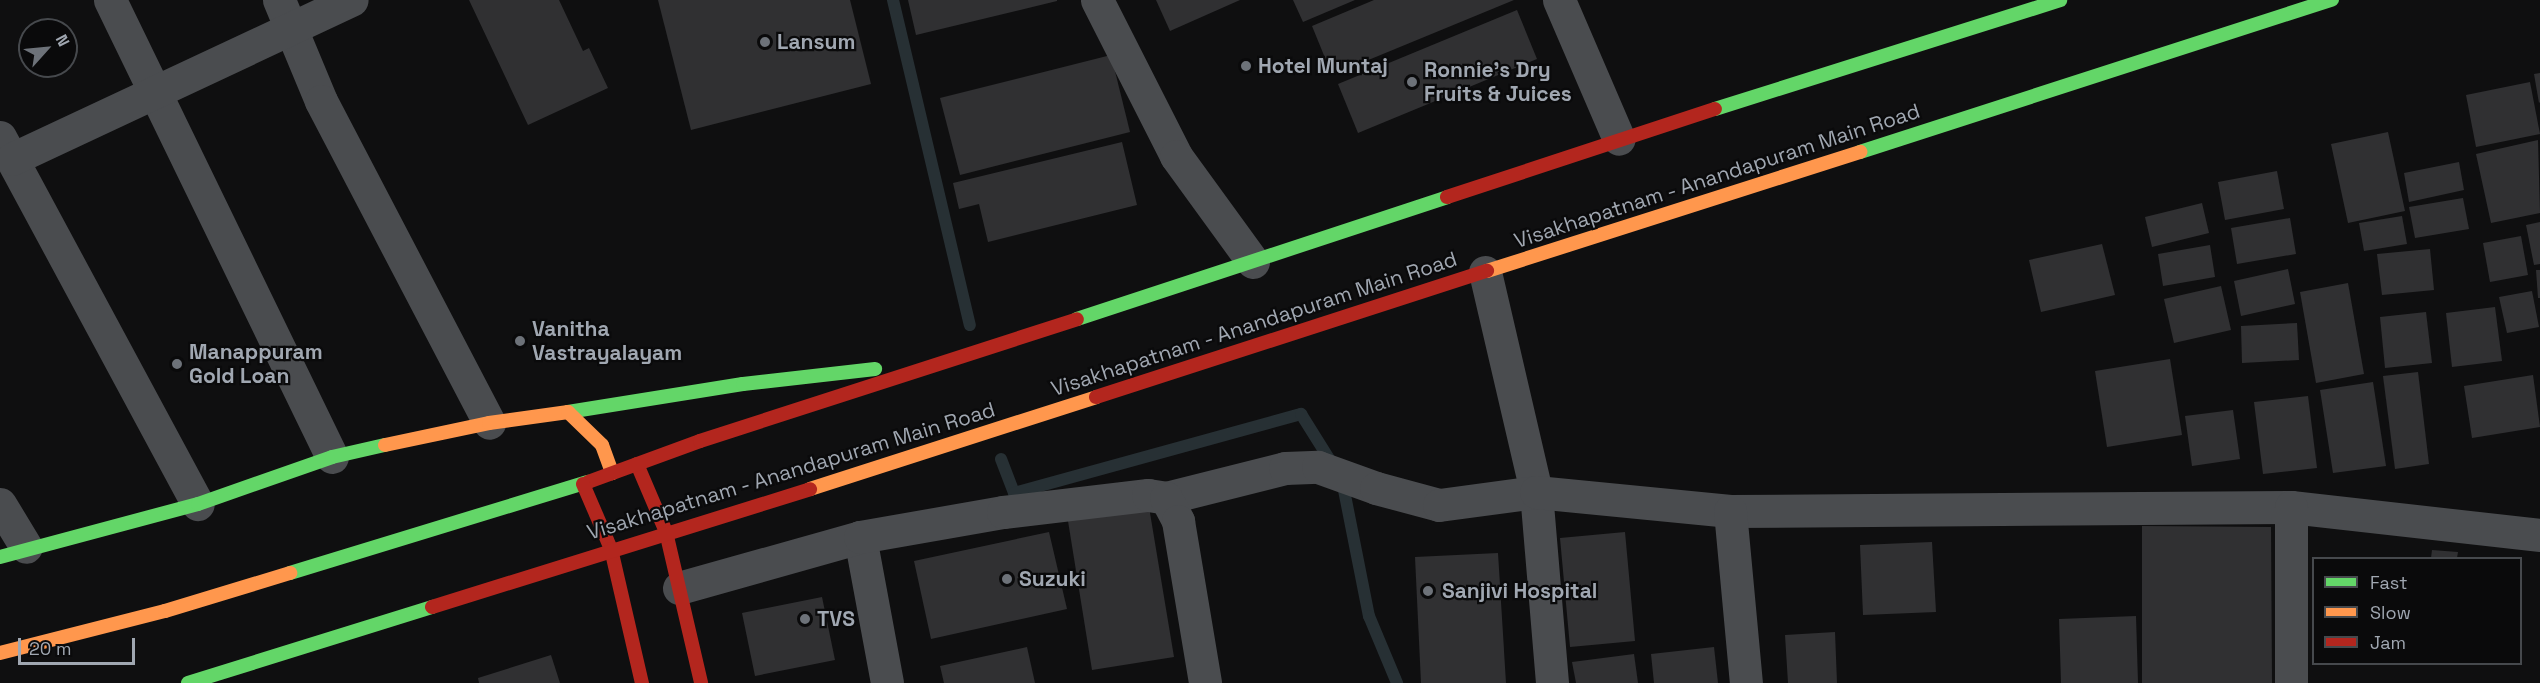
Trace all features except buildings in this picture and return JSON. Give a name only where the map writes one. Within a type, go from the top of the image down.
[{"type":"main road","points":[[0,653],[165,611],[583,484],[612,472],[1253,262],[1619,139],[2060,0]]},
{"type":"main road","name":"Visakhapatnam - Anandapuram Main Road","points":[[188,683],[1485,272],[2332,0]]},
{"type":"main road","points":[[13,552],[198,504],[332,457],[489,423],[744,384],[946,361]]},
{"type":"main road","points":[[568,412],[602,445],[612,472]]},
{"type":"main road","points":[[637,464],[666,532],[701,683]]},
{"type":"main road","points":[[583,484],[611,549],[642,683]]},
{"type":"street","points":[[110,0],[332,457]]},
{"type":"street","points":[[279,0],[321,101],[489,423]]},
{"type":"street","points":[[198,504],[6,148],[154,91],[352,0]]},
{"type":"street","points":[[1097,0],[1176,156],[1253,262]]},
{"type":"street","points":[[1558,0],[1619,139]]},
{"type":"street","points":[[1485,272],[1536,492],[1552,683]]},
{"type":"street","points":[[679,588],[860,537],[1003,512],[1148,495],[1167,498],[1285,468],[1318,467],[1376,488],[1439,505],[1536,492],[1730,511],[2291,507],[2540,535]]},
{"type":"street","points":[[1167,498],[1178,521],[1205,683]]},
{"type":"street","points":[[0,504],[13,552]]},
{"type":"street","points":[[2291,507],[2291,683]]},
{"type":"street","points":[[1730,511],[1746,683]]},
{"type":"street","points":[[860,537],[887,683]]},
{"type":"waterway","points":[[893,0],[970,325]]},
{"type":"waterway","points":[[1001,459],[1014,493],[1301,414],[1333,465]]},
{"type":"waterway","points":[[1342,480],[1369,616],[1397,683]]},
{"type":"traffic: fast","points":[[1715,109],[2060,0]]},
{"type":"traffic: fast","points":[[1860,152],[2332,0]]},
{"type":"traffic: fast","points":[[1077,319],[1447,197]]},
{"type":"traffic: fast","points":[[568,412],[743,384],[875,369]]},
{"type":"traffic: fast","points":[[0,557],[198,504],[332,457],[385,445]]},
{"type":"traffic: fast","points":[[290,573],[588,482]]},
{"type":"traffic: fast","points":[[188,683],[432,607]]},
{"type":"traffic: slow","points":[[1487,271],[1860,152]]},
{"type":"traffic: slow","points":[[810,489],[1096,397]]},
{"type":"traffic: slow","points":[[385,445],[489,423],[568,412],[602,445],[612,473]]},
{"type":"traffic: slow","points":[[0,653],[165,611],[290,573]]},
{"type":"traffic: jam","points":[[1447,197],[1715,109]]},
{"type":"traffic: jam","points":[[1096,397],[1487,271]]},
{"type":"traffic: jam","points":[[588,482],[700,441],[1077,319]]},
{"type":"traffic: jam","points":[[637,464],[666,532],[701,683]]},
{"type":"traffic: jam","points":[[583,484],[611,549],[642,683]]},
{"type":"traffic: jam","points":[[432,607],[810,489]]},
{"type":"place","name":"Lansum","points":[[765,42]]},
{"type":"place","name":"Hotel Muntaj","points":[[1246,66]]},
{"type":"place","name":"Ronnie's Dry Fruits & Juices","points":[[1412,82]]},
{"type":"place","name":"Vanitha Vastrayalayam","points":[[520,341]]},
{"type":"place","name":"Manappuram Gold Loan","points":[[177,364]]},
{"type":"place","name":"Suzuki","points":[[1007,579]]},
{"type":"place","name":"Sanjivi Hospital","points":[[1428,591]]},
{"type":"place","name":"TVS","points":[[805,619]]}]
